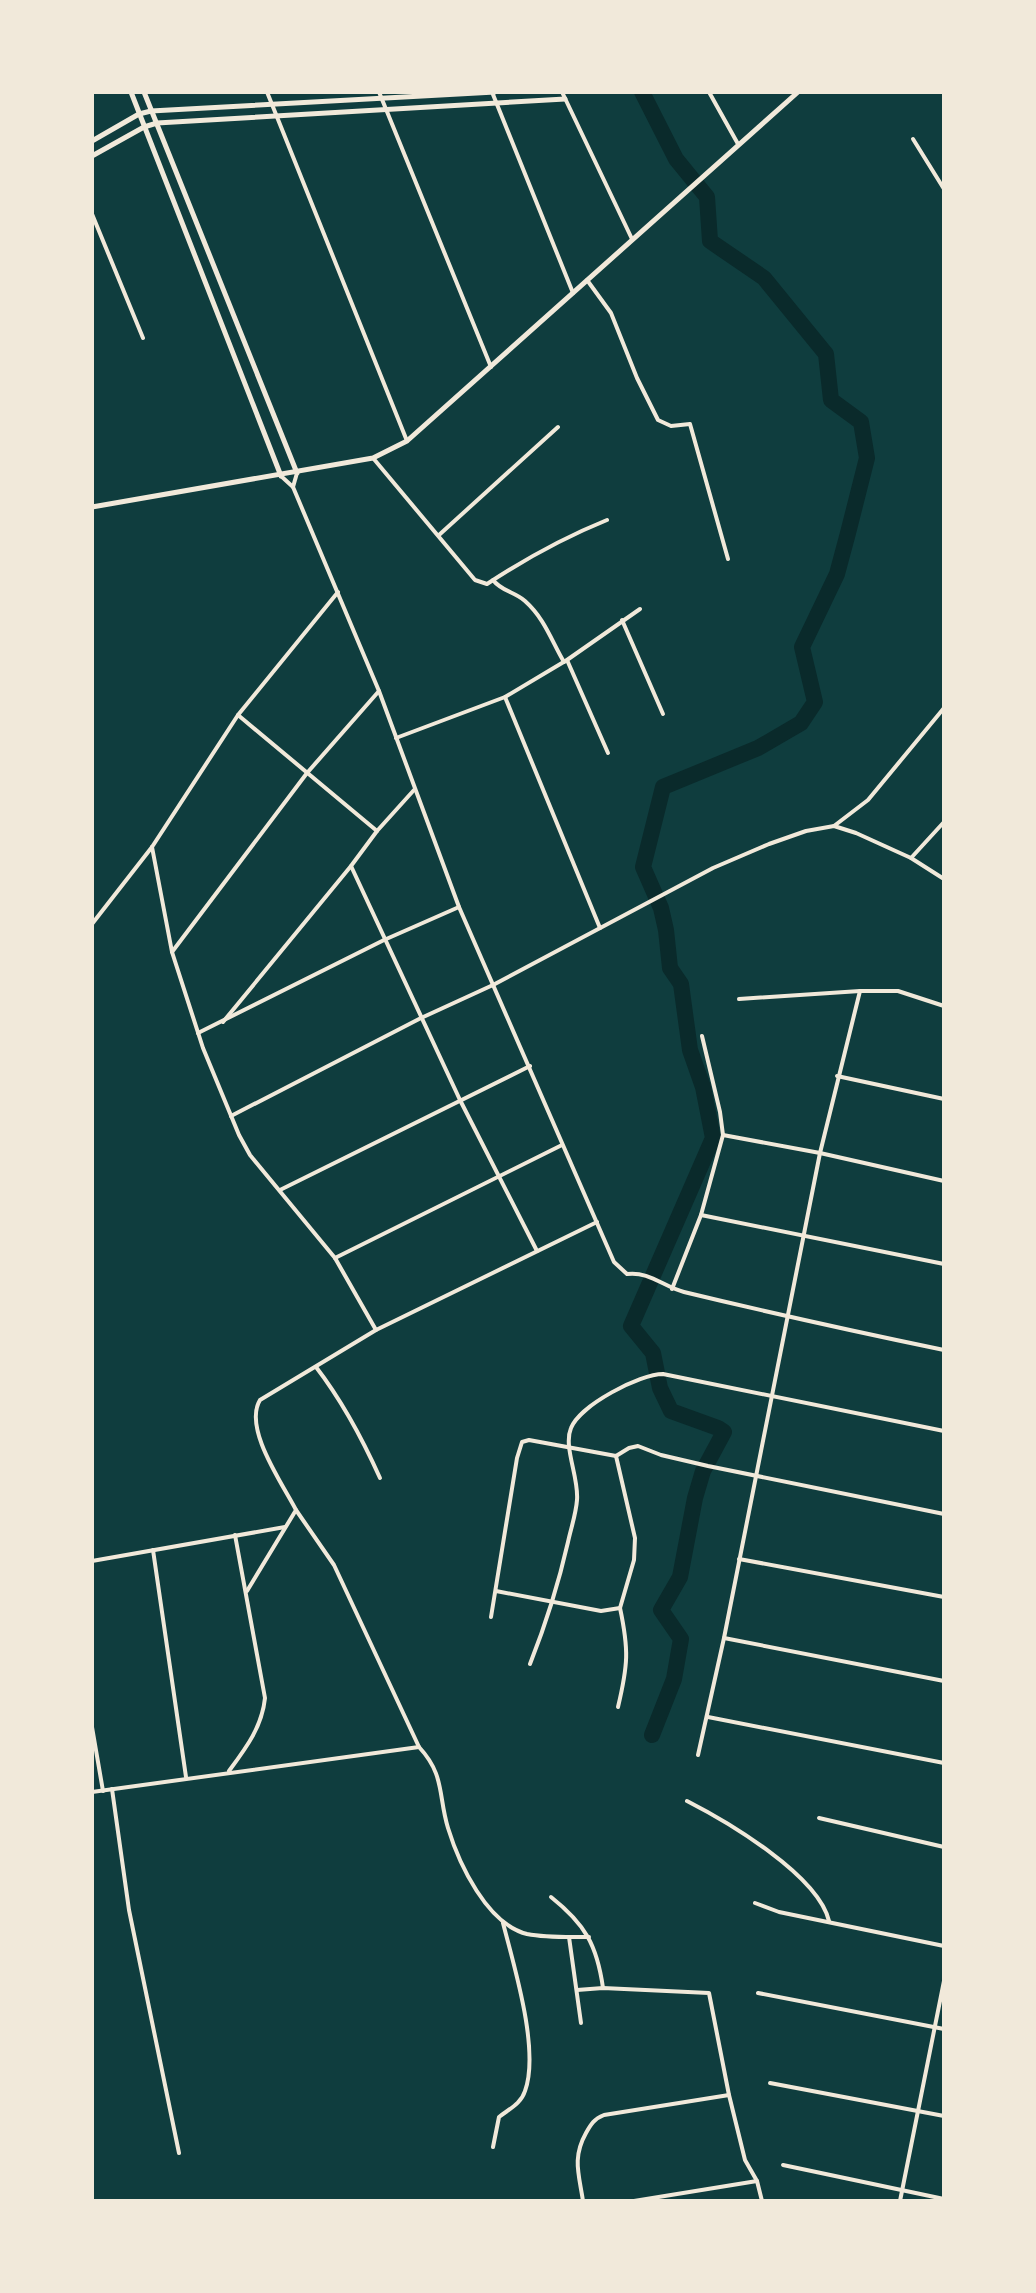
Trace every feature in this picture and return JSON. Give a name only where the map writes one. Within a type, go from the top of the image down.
[{"type":"street","points":[[131,92],[281,476],[293,487],[379,691],[459,907],[609,1252],[619,1268],[627,1274],[639,1272],[672,1289],[944,1350]]},
{"type":"street","points":[[144,92],[297,473],[293,487]]},
{"type":"street","points":[[267,92],[407,441]]},
{"type":"street","points":[[92,141],[139,114],[151,111],[272,105],[380,95],[493,92],[573,293]]},
{"type":"street","points":[[709,92],[738,144]]},
{"type":"street","points":[[92,507],[373,458],[407,441],[798,92]]},
{"type":"street","points":[[380,95],[491,367]]},
{"type":"street","points":[[92,156],[157,123],[497,104],[563,96],[632,239]]},
{"type":"street","points":[[913,139],[944,189]]},
{"type":"street","points":[[174,200],[188,196]]},
{"type":"street","points":[[92,214],[143,338]]},
{"type":"street","points":[[587,280],[611,313],[658,420],[671,426],[690,424],[728,559]]},
{"type":"street","points":[[214,304],[228,298]]},
{"type":"street","points":[[439,535],[558,427]]},
{"type":"street","points":[[373,458],[475,580],[487,584],[572,534],[607,520]]},
{"type":"street","points":[[493,580],[498,587],[513,592],[542,617],[608,753]]},
{"type":"street","points":[[92,924],[152,847],[238,715],[338,592]]},
{"type":"street","points":[[395,738],[505,697],[566,661],[640,609]]},
{"type":"street","points":[[622,620],[663,714]]},
{"type":"street","points":[[172,952],[307,773],[379,691]]},
{"type":"street","points":[[505,697],[600,928]]},
{"type":"street","points":[[231,1116],[421,1018],[493,985],[662,894],[769,844],[806,831],[834,826],[868,800],[944,708]]},
{"type":"street","points":[[238,715],[377,831]]},
{"type":"street","points":[[223,1022],[377,831],[415,789]]},
{"type":"street","points":[[911,858],[944,822]]},
{"type":"street","points":[[834,826],[911,858],[944,879]]},
{"type":"street","points":[[152,847],[172,952],[198,1033],[231,1116],[250,1155],[335,1258],[376,1330]]},
{"type":"street","points":[[351,866],[460,1100],[537,1251]]},
{"type":"street","points":[[198,1033],[384,940],[459,907]]},
{"type":"street","points":[[698,1755],[820,1153],[860,991]]},
{"type":"street","points":[[739,999],[898,991],[944,1006]]},
{"type":"street","points":[[672,1289],[701,1215],[723,1135],[702,1036]]},
{"type":"street","points":[[280,1190],[530,1066]]},
{"type":"street","points":[[837,1076],[944,1099]]},
{"type":"street","points":[[723,1135],[944,1181]]},
{"type":"street","points":[[335,1258],[562,1145]]},
{"type":"street","points":[[701,1215],[944,1264]]},
{"type":"street","points":[[589,1937],[526,1933],[503,1921],[482,1899],[448,1828],[437,1771],[419,1747],[334,1565],[296,1510],[260,1441],[254,1416],[260,1400],[376,1330],[597,1222]]},
{"type":"street","points":[[316,1367],[339,1397],[380,1478]]},
{"type":"street","points":[[530,1664],[554,1603],[577,1505],[578,1482],[569,1446],[570,1429],[577,1419],[615,1389],[652,1374],[663,1374],[944,1431]]},
{"type":"street","points":[[491,1617],[517,1458],[522,1442],[529,1440],[616,1456],[638,1446],[701,1465],[944,1514]]},
{"type":"street","points":[[616,1456],[635,1538],[634,1560],[620,1608],[628,1665],[618,1707]]},
{"type":"street","points":[[247,1591],[296,1510]]},
{"type":"street","points":[[92,1561],[285,1527]]},
{"type":"street","points":[[229,1771],[257,1730],[265,1698],[235,1535]]},
{"type":"street","points":[[153,1550],[186,1778]]},
{"type":"street","points":[[739,1559],[944,1597]]},
{"type":"street","points":[[496,1591],[601,1611],[620,1608]]},
{"type":"street","points":[[724,1638],[944,1681]]},
{"type":"street","points":[[708,1717],[944,1763]]},
{"type":"street","points":[[92,1727],[103,1791]]},
{"type":"street","points":[[92,1792],[419,1747]]},
{"type":"street","points":[[112,1789],[129,1910],[179,2153]]},
{"type":"street","points":[[687,1801],[722,1818],[805,1882],[824,1904],[829,1921]]},
{"type":"street","points":[[819,1818],[944,1847]]},
{"type":"street","points":[[551,1897],[569,1912],[589,1937],[601,1971],[603,1988]]},
{"type":"street","points":[[755,1903],[779,1912],[944,1946]]},
{"type":"street","points":[[493,2147],[499,2117],[517,2105],[525,2091],[530,2065],[519,1989],[503,1921]]},
{"type":"street","points":[[569,1937],[581,2023]]},
{"type":"street","points":[[900,2201],[944,1981]]},
{"type":"street","points":[[577,1990],[603,1988],[709,1993],[745,2160],[757,2181],[762,2201]]},
{"type":"street","points":[[758,1993],[944,2029]]},
{"type":"street","points":[[770,2083],[944,2116]]},
{"type":"street","points":[[583,2201],[577,2148],[594,2119],[729,2095]]},
{"type":"street","points":[[783,2165],[944,2199]]},
{"type":"street","points":[[634,2201],[757,2181]]},
{"type":"waterway","points":[[642,92],[676,159],[707,197],[710,241],[764,278],[826,354],[831,400],[861,422],[867,458],[837,574],[802,647],[815,702],[801,723],[758,748],[663,787],[643,867],[661,908],[670,968],[681,984],[690,1050],[703,1087],[713,1138],[631,1326],[653,1353],[660,1388],[671,1411],[724,1432],[703,1471],[680,1577],[661,1610],[681,1639],[674,1679],[652,1735]]}]
